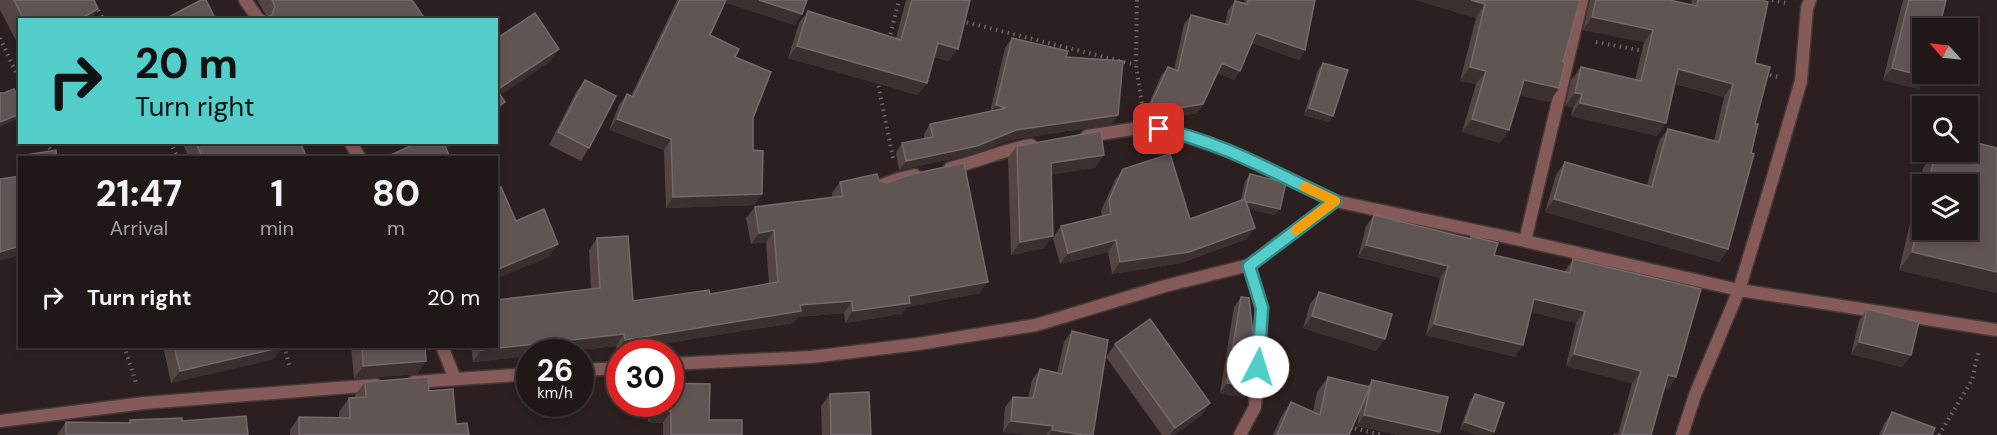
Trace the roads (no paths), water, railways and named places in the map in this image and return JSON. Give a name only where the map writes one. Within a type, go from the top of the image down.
[{"type":"street","points":[[245,0],[258,18]]},
{"type":"street","points":[[1525,241],[1582,0]]},
{"type":"street","points":[[1682,435],[1695,395],[1739,290],[1801,81],[1807,8],[1810,0]]},
{"type":"street","points":[[1079,138],[1146,127],[1173,132],[1234,153],[1335,201],[1525,241],[1739,290],[1997,330]]},
{"type":"street","points":[[877,188],[898,179],[973,163],[1011,148],[1045,143]]},
{"type":"street","points":[[684,363],[811,357],[918,344],[1036,325],[1165,286],[1249,266],[1335,201]]},
{"type":"street","points":[[1240,435],[1254,407],[1262,308],[1249,266]]},
{"type":"street","points":[[443,348],[455,379]]},
{"type":"street","points":[[0,421],[144,403],[516,375]]}]
